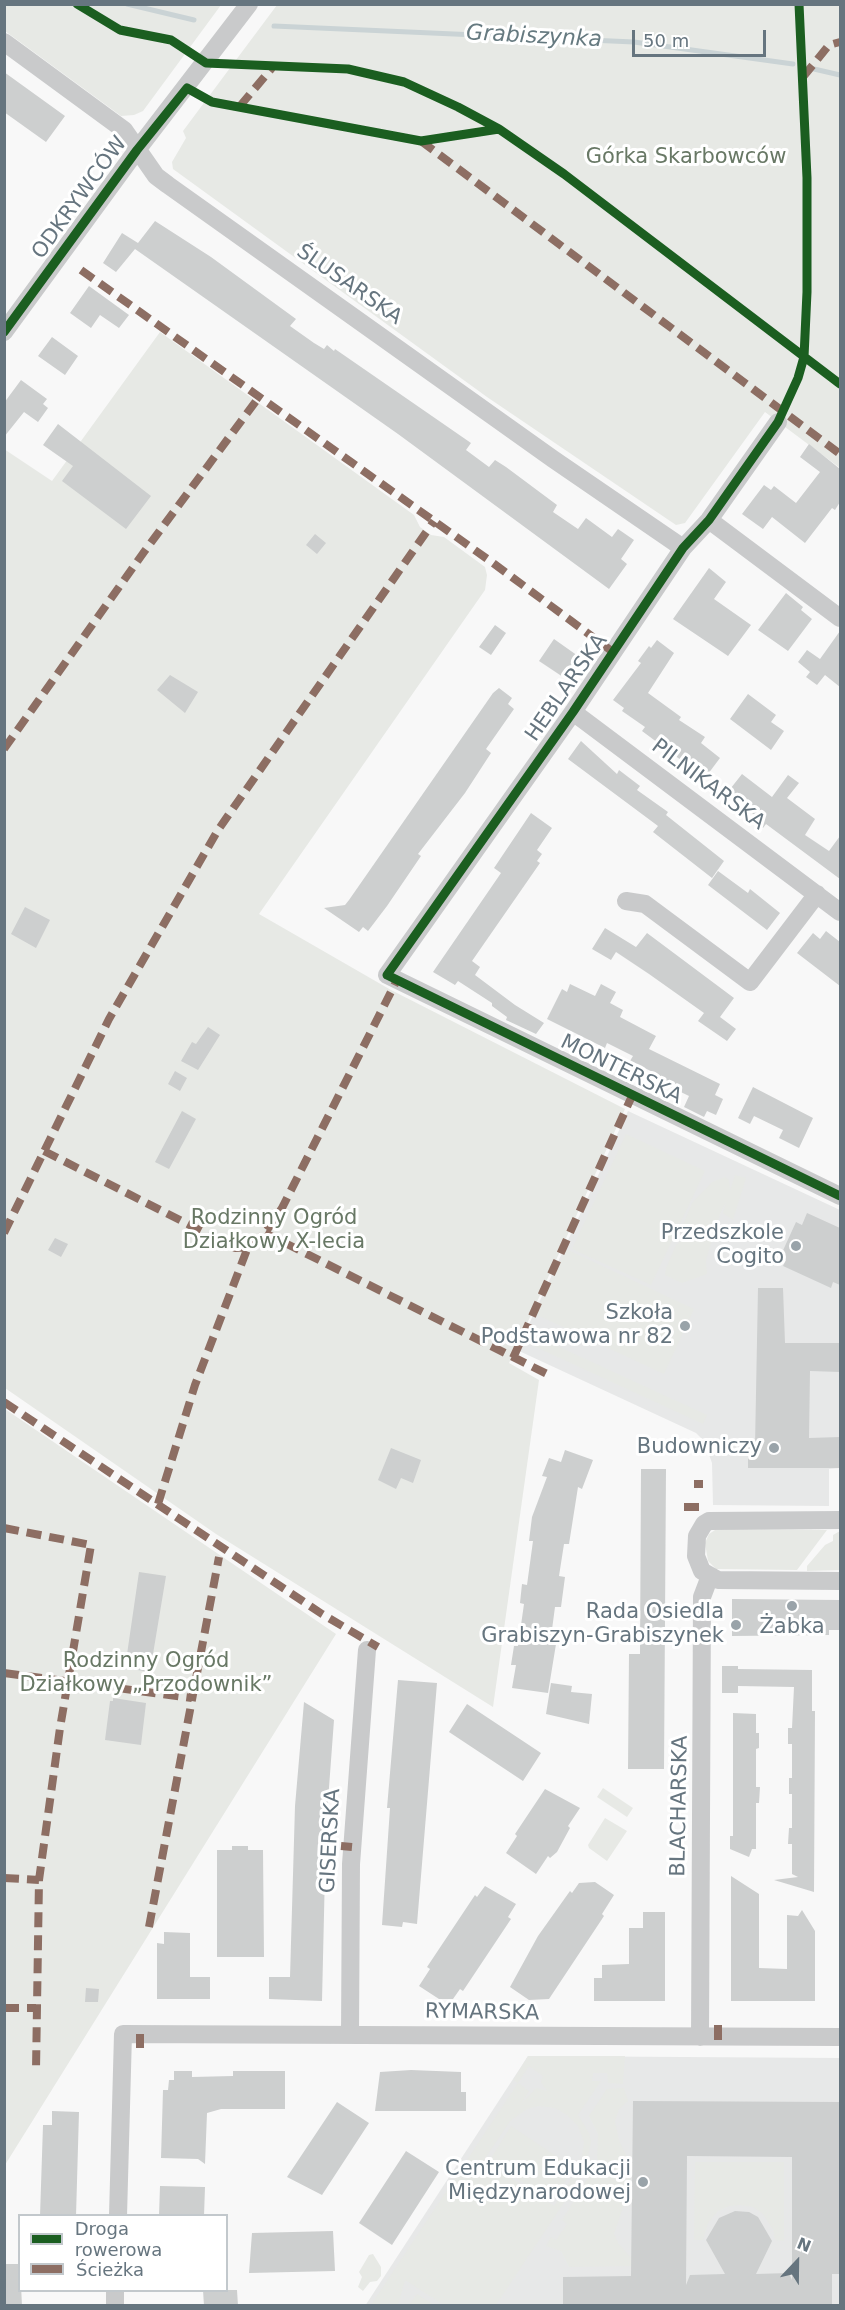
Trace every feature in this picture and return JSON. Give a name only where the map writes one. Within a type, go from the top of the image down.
[{"type":"street","name":"ODKRYWCÓW","points":[[4,332],[137,150],[249,4]]},
{"type":"street","name":"ŚLUSARSKA","points":[[4,42],[124,130],[156,176],[168,185],[553,459],[683,548]]},
{"type":"street","name":"HEBLARSKA","points":[[387,975],[573,712],[683,548],[709,520],[778,422]]},
{"type":"street","points":[[709,520],[840,618]]},
{"type":"street","name":"PILNIKARSKA","points":[[573,712],[840,912]]},
{"type":"street","points":[[626,901],[645,904],[750,982],[817,894]]},
{"type":"street","name":"MONTERSKA","points":[[387,975],[840,1196]]},
{"type":"street","points":[[840,1520],[709,1521],[704,1524],[696,1536],[696,1556],[702,1571],[718,1580],[840,1581]]},
{"type":"street","name":"BLACHARSKA","points":[[700,2037],[702,1598],[710,1576]]},
{"type":"street","name":"GISERSKA","points":[[350,2034],[351,1864],[367,1650]]},
{"type":"street","name":"RYMARSKA","points":[[118,2214],[123,2034],[840,2037]]},
{"type":"shaded area","name":"Szkoła Podstawowa nr 82","points":[[628,1111],[840,1210],[840,1468],[829,1469],[829,1506],[713,1505],[712,1463],[704,1441],[696,1433],[517,1350]]},
{"type":"shaded area","name":"Centrum Edukacji Międzynarodowej","points":[[528,2056],[840,2058],[840,2305],[365,2306]]},
{"type":"green space","points":[[5,4],[221,5],[143,111],[134,115],[121,116],[5,31]]},
{"type":"green space","name":"Górka Skarbowców","points":[[277,5],[840,5],[840,468],[765,412],[685,523],[676,525],[487,397],[173,169],[172,162],[186,138],[183,131]]},
{"type":"green space","name":"Rodzinny Ogród Działkowy X-lecia","points":[[160,332],[414,515],[420,527],[431,535],[444,537],[485,567],[487,575],[485,590],[259,914],[391,990],[625,1109],[509,1363],[539,1380],[493,1707],[216,1534],[5,1388],[4,449],[52,481]]},
{"type":"green space","points":[[626,1134],[705,1171],[651,1285],[572,1249]]},
{"type":"green space","points":[[735,1175],[746,1178],[733,1220],[723,1213],[726,1202],[720,1214],[706,1260],[707,1274],[682,1283],[665,1275],[676,1245],[685,1238],[683,1225],[692,1203],[712,1182],[725,1177],[729,1180],[730,1191]]},
{"type":"green space","points":[[566,1249],[694,1309],[664,1374],[535,1314]]},
{"type":"green space","points":[[529,1333],[707,1415],[703,1424],[525,1342]]},
{"type":"green space","name":"Rodzinny Ogród Działkowy „Przodownik”","points":[[5,1409],[336,1634],[5,2165]]},
{"type":"green space","points":[[729,1527],[731,1529],[827,1530],[797,1570],[716,1569],[708,1561],[705,1543],[709,1534],[715,1530]]},
{"type":"green space","points":[[840,1531],[840,1570],[807,1571],[807,1566],[825,1545],[833,1541],[833,1535]]},
{"type":"green space","points":[[603,1788],[633,1808],[627,1817],[597,1797]]},
{"type":"green space","points":[[605,1818],[627,1831],[607,1861],[588,1845]]},
{"type":"green space","points":[[528,2056],[625,2056],[623,2084],[608,2083],[607,2073],[593,2073],[592,2081],[601,2081],[578,2115],[589,2133],[591,2142],[585,2171],[496,2305],[444,2305],[405,2280],[398,2305],[391,2305],[390,2302],[388,2305],[371,2305],[518,2083],[513,2080]],"holes":[[[529,2066],[543,2076],[541,2082],[547,2091],[536,2088],[522,2103],[529,2091],[518,2083]],[[538,2106],[555,2108],[567,2115],[578,2126],[584,2142],[581,2164],[554,2206],[484,2160],[510,2121],[527,2109]]]},
{"type":"green space","points":[[624,2088],[628,2101],[619,2109],[615,2121],[619,2140],[630,2164],[630,2187],[614,2234],[618,2243],[631,2258],[631,2266],[569,2267],[561,2251],[546,2246],[551,2237],[556,2240],[567,2224],[562,2220],[597,2163],[598,2134],[589,2116],[607,2089]]},
{"type":"green space","points":[[511,2126],[574,2168],[552,2202],[490,2160]]},
{"type":"green space","points":[[695,2162],[784,2162],[784,2241],[775,2240],[773,2229],[763,2214],[753,2207],[740,2205],[729,2206],[717,2212],[708,2223],[703,2240],[694,2240]]},
{"type":"green space","points":[[373,2254],[381,2267],[381,2276],[377,2281],[370,2282],[363,2291],[358,2287],[362,2277],[359,2272],[369,2255]]},
{"type":"green space","points":[[417,2294],[434,2305],[409,2305]]},
{"type":"building","points":[[4,72],[65,116],[46,142],[4,112]]},
{"type":"building","points":[[155,221],[211,257],[296,319],[290,326],[314,343],[324,349],[327,345],[334,351],[335,349],[471,443],[466,450],[489,467],[495,460],[506,467],[557,505],[553,512],[578,529],[586,518],[612,537],[618,529],[634,540],[621,559],[627,564],[609,589],[398,434],[135,249],[116,272],[103,263],[122,233],[138,243]]},
{"type":"building","points":[[89,286],[129,315],[119,328],[100,315],[91,328],[70,313]]},
{"type":"building","points":[[52,337],[78,356],[65,375],[38,356]]},
{"type":"building","points":[[21,380],[47,399],[43,404],[48,408],[38,422],[24,412],[4,437],[4,403]]},
{"type":"building","points":[[58,424],[151,496],[126,529],[62,481],[73,466],[43,445]]},
{"type":"building","points":[[809,444],[840,469],[840,502],[835,510],[832,508],[805,543],[772,517],[763,529],[742,514],[764,485],[771,490],[774,486],[796,503],[820,472],[800,457]]},
{"type":"building","points":[[315,534],[326,543],[317,554],[306,545]]},
{"type":"building","points":[[709,568],[726,582],[714,599],[751,625],[728,656],[673,619]]},
{"type":"building","points":[[786,593],[803,607],[801,610],[812,619],[788,651],[758,630]]},
{"type":"building","points":[[495,625],[506,633],[491,655],[479,647]]},
{"type":"building","points":[[840,631],[840,687],[825,675],[817,685],[806,677],[810,672],[798,662],[807,650],[820,659]]},
{"type":"building","points":[[554,639],[578,656],[563,677],[539,661]]},
{"type":"building","points":[[657,640],[674,653],[648,693],[681,717],[679,720],[705,737],[701,743],[720,758],[705,778],[642,731],[645,727],[622,711],[624,708],[613,700],[641,663],[638,661],[649,646],[651,648]]},
{"type":"building","points":[[170,675],[198,692],[185,713],[157,690]]},
{"type":"building","points":[[499,688],[512,698],[508,704],[514,709],[486,749],[491,753],[465,793],[418,854],[421,856],[387,906],[368,931],[363,927],[359,932],[324,908],[345,905],[349,900],[493,693]]},
{"type":"building","points":[[748,694],[776,715],[771,722],[784,731],[771,750],[730,719]]},
{"type":"building","points":[[581,741],[617,774],[619,770],[640,786],[637,790],[668,812],[666,815],[724,861],[712,878],[653,832],[658,826],[568,759]]},
{"type":"building","points":[[742,774],[772,797],[788,775],[799,783],[787,798],[815,819],[805,835],[829,851],[840,836],[840,879],[766,824],[763,828],[753,821],[757,817],[727,793]]},
{"type":"building","points":[[531,813],[552,828],[537,850],[542,854],[537,861],[540,863],[472,961],[480,967],[475,975],[544,1023],[536,1034],[506,1020],[507,1017],[492,1006],[492,1003],[458,981],[455,985],[433,972],[501,873],[494,868]]},
{"type":"building","points":[[718,871],[748,893],[750,889],[780,913],[767,930],[708,885]]},
{"type":"building","points":[[25,907],[50,920],[36,948],[11,934]]},
{"type":"building","points":[[605,928],[636,947],[647,933],[734,998],[720,1017],[736,1029],[727,1041],[698,1021],[704,1013],[649,974],[616,952],[611,960],[592,949]]},
{"type":"building","points":[[826,931],[840,942],[840,986],[797,953],[813,933],[820,939]]},
{"type":"building","points":[[570,984],[595,996],[601,984],[616,992],[610,1003],[623,1010],[620,1017],[656,1036],[649,1049],[720,1084],[715,1095],[723,1099],[716,1115],[707,1111],[704,1117],[684,1107],[689,1096],[654,1079],[657,1074],[630,1061],[633,1056],[607,1043],[605,1048],[547,1019],[562,989],[567,992]]},
{"type":"building","points":[[208,1027],[220,1035],[198,1070],[181,1061],[192,1042],[196,1044]]},
{"type":"building","points":[[175,1071],[187,1078],[180,1091],[168,1084]]},
{"type":"building","points":[[753,1087],[813,1118],[799,1148],[779,1138],[783,1130],[754,1116],[750,1124],[738,1118]]},
{"type":"building","points":[[182,1111],[196,1119],[169,1169],[155,1162]]},
{"type":"building","points":[[807,1213],[840,1228],[840,1285],[833,1282],[831,1288],[783,1266],[786,1260],[780,1257],[796,1222],[802,1225]]},
{"type":"building","points":[[55,1238],[68,1244],[61,1257],[48,1250]]},
{"type":"building","points":[[758,1288],[783,1288],[785,1343],[840,1343],[840,1372],[810,1371],[809,1438],[840,1437],[840,1468],[748,1468],[748,1446],[755,1446]]},
{"type":"building","points":[[391,1448],[421,1460],[413,1483],[401,1478],[396,1489],[378,1480]]},
{"type":"building","points":[[565,1450],[593,1460],[582,1489],[578,1487],[569,1544],[564,1544],[559,1576],[565,1577],[561,1607],[555,1607],[551,1637],[557,1638],[548,1693],[512,1688],[516,1665],[511,1665],[514,1646],[518,1646],[524,1604],[520,1603],[522,1584],[527,1585],[533,1541],[529,1541],[532,1517],[547,1477],[542,1476],[549,1458],[561,1462]]},
{"type":"building","points":[[641,1469],[666,1469],[664,1769],[628,1769],[629,1654],[640,1654]]},
{"type":"building","points":[[139,1572],[166,1576],[150,1672],[125,1668]]},
{"type":"building","points":[[732,1599],[840,1600],[840,1630],[829,1630],[829,1635],[732,1636]]},
{"type":"building","points":[[722,1666],[738,1666],[738,1669],[812,1670],[812,1711],[815,1711],[814,1892],[774,1880],[798,1877],[792,1874],[792,1844],[788,1844],[789,1828],[792,1828],[792,1794],[789,1794],[789,1778],[792,1778],[792,1744],[788,1744],[788,1728],[792,1728],[794,1687],[738,1686],[738,1693],[722,1693]]},
{"type":"building","points":[[398,1680],[437,1683],[417,1924],[403,1922],[402,1927],[382,1925],[390,1808],[387,1808]]},
{"type":"building","points":[[551,1683],[572,1686],[571,1692],[592,1694],[589,1724],[546,1714]]},
{"type":"building","points":[[113,1698],[146,1703],[141,1745],[105,1740],[110,1701],[113,1701]]},
{"type":"building","points":[[304,1702],[334,1720],[326,1828],[322,2001],[269,1999],[269,1977],[290,1977],[295,1806]]},
{"type":"building","points":[[467,1704],[541,1753],[523,1781],[449,1732]]},
{"type":"building","points":[[733,1713],[756,1714],[756,1733],[759,1733],[759,1748],[756,1749],[756,1787],[760,1787],[759,1803],[756,1803],[756,1849],[752,1849],[749,1857],[730,1849],[730,1836],[733,1836]]},
{"type":"building","points":[[545,1789],[580,1808],[568,1826],[570,1828],[557,1852],[550,1858],[548,1856],[536,1874],[506,1853],[517,1836],[515,1834]]},
{"type":"building","points":[[232,1846],[248,1846],[248,1850],[263,1850],[264,1957],[217,1957],[217,1850],[232,1850]]},
{"type":"building","points":[[731,1876],[759,1894],[759,1968],[787,1969],[787,1915],[798,1916],[802,1910],[815,1931],[815,2001],[731,2001]]},
{"type":"building","points":[[595,1882],[614,1895],[602,1914],[604,1916],[549,1999],[529,2000],[510,1987],[538,1936],[570,1891],[572,1893],[579,1883]]},
{"type":"building","points":[[485,1886],[516,1904],[508,1917],[511,1919],[463,1991],[460,1989],[453,1999],[439,1999],[419,1986],[430,1969],[427,1967],[475,1895],[477,1897]]},
{"type":"building","points":[[643,1912],[665,1912],[665,2001],[594,2001],[594,1978],[602,1978],[602,1965],[629,1964],[629,1928],[643,1928]]},
{"type":"building","points":[[164,1932],[190,1933],[190,1977],[210,1977],[210,1999],[157,1999],[157,1943],[164,1944]]},
{"type":"building","points":[[86,1988],[99,1989],[98,2002],[85,2002]]},
{"type":"building","points":[[411,2070],[461,2072],[461,2092],[466,2092],[466,2111],[375,2111],[380,2072]]},
{"type":"building","points":[[174,2071],[192,2071],[192,2077],[233,2076],[233,2071],[285,2071],[285,2109],[221,2109],[207,2113],[205,2164],[198,2159],[161,2158],[163,2090],[168,2090],[169,2080],[174,2080]]},
{"type":"building","points":[[633,2101],[840,2102],[840,2274],[832,2274],[832,2306],[563,2306],[563,2277],[631,2276]],"holes":[[[687,2156],[792,2157],[792,2280],[789,2273],[756,2274],[772,2241],[758,2217],[749,2212],[735,2211],[719,2218],[706,2240],[725,2274],[690,2275],[686,2285]]]},
{"type":"building","points":[[337,2102],[369,2123],[322,2195],[287,2177]]},
{"type":"building","points":[[52,2111],[79,2112],[76,2214],[40,2214],[43,2125],[52,2125]]},
{"type":"building","points":[[406,2151],[439,2172],[392,2245],[359,2223]]},
{"type":"building","points":[[160,2186],[205,2187],[204,2214],[159,2214]]},
{"type":"building","points":[[333,2231],[335,2271],[249,2273],[252,2233]]},
{"type":"building","points":[[4,2264],[18,2264],[18,2292],[21,2292],[22,2306],[4,2306]]},
{"type":"building","points":[[237,2290],[238,2306],[204,2306],[203,2292]]},
{"type":"waterway","name":"Grabiszynka","points":[[127,4],[194,20]]},
{"type":"waterway","name":"Grabiszynka","points":[[274,26],[634,42],[793,64]]},
{"type":"waterway","name":"Grabiszynka","points":[[814,69],[840,75]]},
{"type":"marked path","points":[[803,77],[829,45],[840,42]]},
{"type":"marked path","points":[[240,106],[272,68]]},
{"type":"marked path","points":[[421,141],[840,454]]},
{"type":"marked path","points":[[81,270],[493,563],[613,652]]},
{"type":"marked path","points":[[4,749],[144,552],[256,401]]},
{"type":"marked path","points":[[4,1233],[109,1019],[218,830],[434,521]]},
{"type":"marked path","points":[[44,1151],[235,1248],[248,1247],[265,1233],[282,1208],[397,980]]},
{"type":"marked path","points":[[513,1358],[632,1096]]},
{"type":"marked path","points":[[265,1233],[549,1375]]},
{"type":"marked path","points":[[158,1504],[195,1385],[248,1247]]},
{"type":"marked path","points":[[4,1402],[322,1614],[378,1647]]},
{"type":"marked path","points":[[694,1484],[703,1484]]},
{"type":"marked path","points":[[684,1507],[707,1507]]},
{"type":"marked path","points":[[4,1528],[91,1545],[60,1728],[39,1880],[36,2070]]},
{"type":"marked path","points":[[149,1927],[219,1557]]},
{"type":"marked path","points":[[4,1673],[192,1698]]},
{"type":"marked path","points":[[341,1846],[352,1847]]},
{"type":"marked path","points":[[4,1878],[39,1880]]},
{"type":"marked path","points":[[4,2008],[36,2008]]},
{"type":"marked path","points":[[718,2025],[718,2048]]},
{"type":"marked path","points":[[140,2034],[140,2048]]},
{"type":"cycle path","points":[[77,4],[120,30],[171,40],[206,63],[348,69],[404,82],[458,107],[499,129],[564,174],[840,384]]},
{"type":"cycle path","points":[[799,4],[807,178],[807,292],[804,357],[798,378],[778,422],[709,520],[683,548],[573,712],[387,975],[840,1196]]},
{"type":"cycle path","points":[[4,332],[137,150],[187,88],[212,102],[421,141],[499,129]]},
{"type":"place","name":"Przedszkole Cogito","points":[[796,1246]]},
{"type":"place","name":"Szkoła Podstawowa nr 82","points":[[685,1326]]},
{"type":"place","name":"Budowniczy","points":[[774,1448]]},
{"type":"place","name":"Żabka","points":[[792,1606]]},
{"type":"place","name":"Rada Osiedla Grabiszyn-Grabiszynek","points":[[736,1625]]},
{"type":"place","name":"Centrum Edukacji Międzynarodowej","points":[[643,2182]]}]
